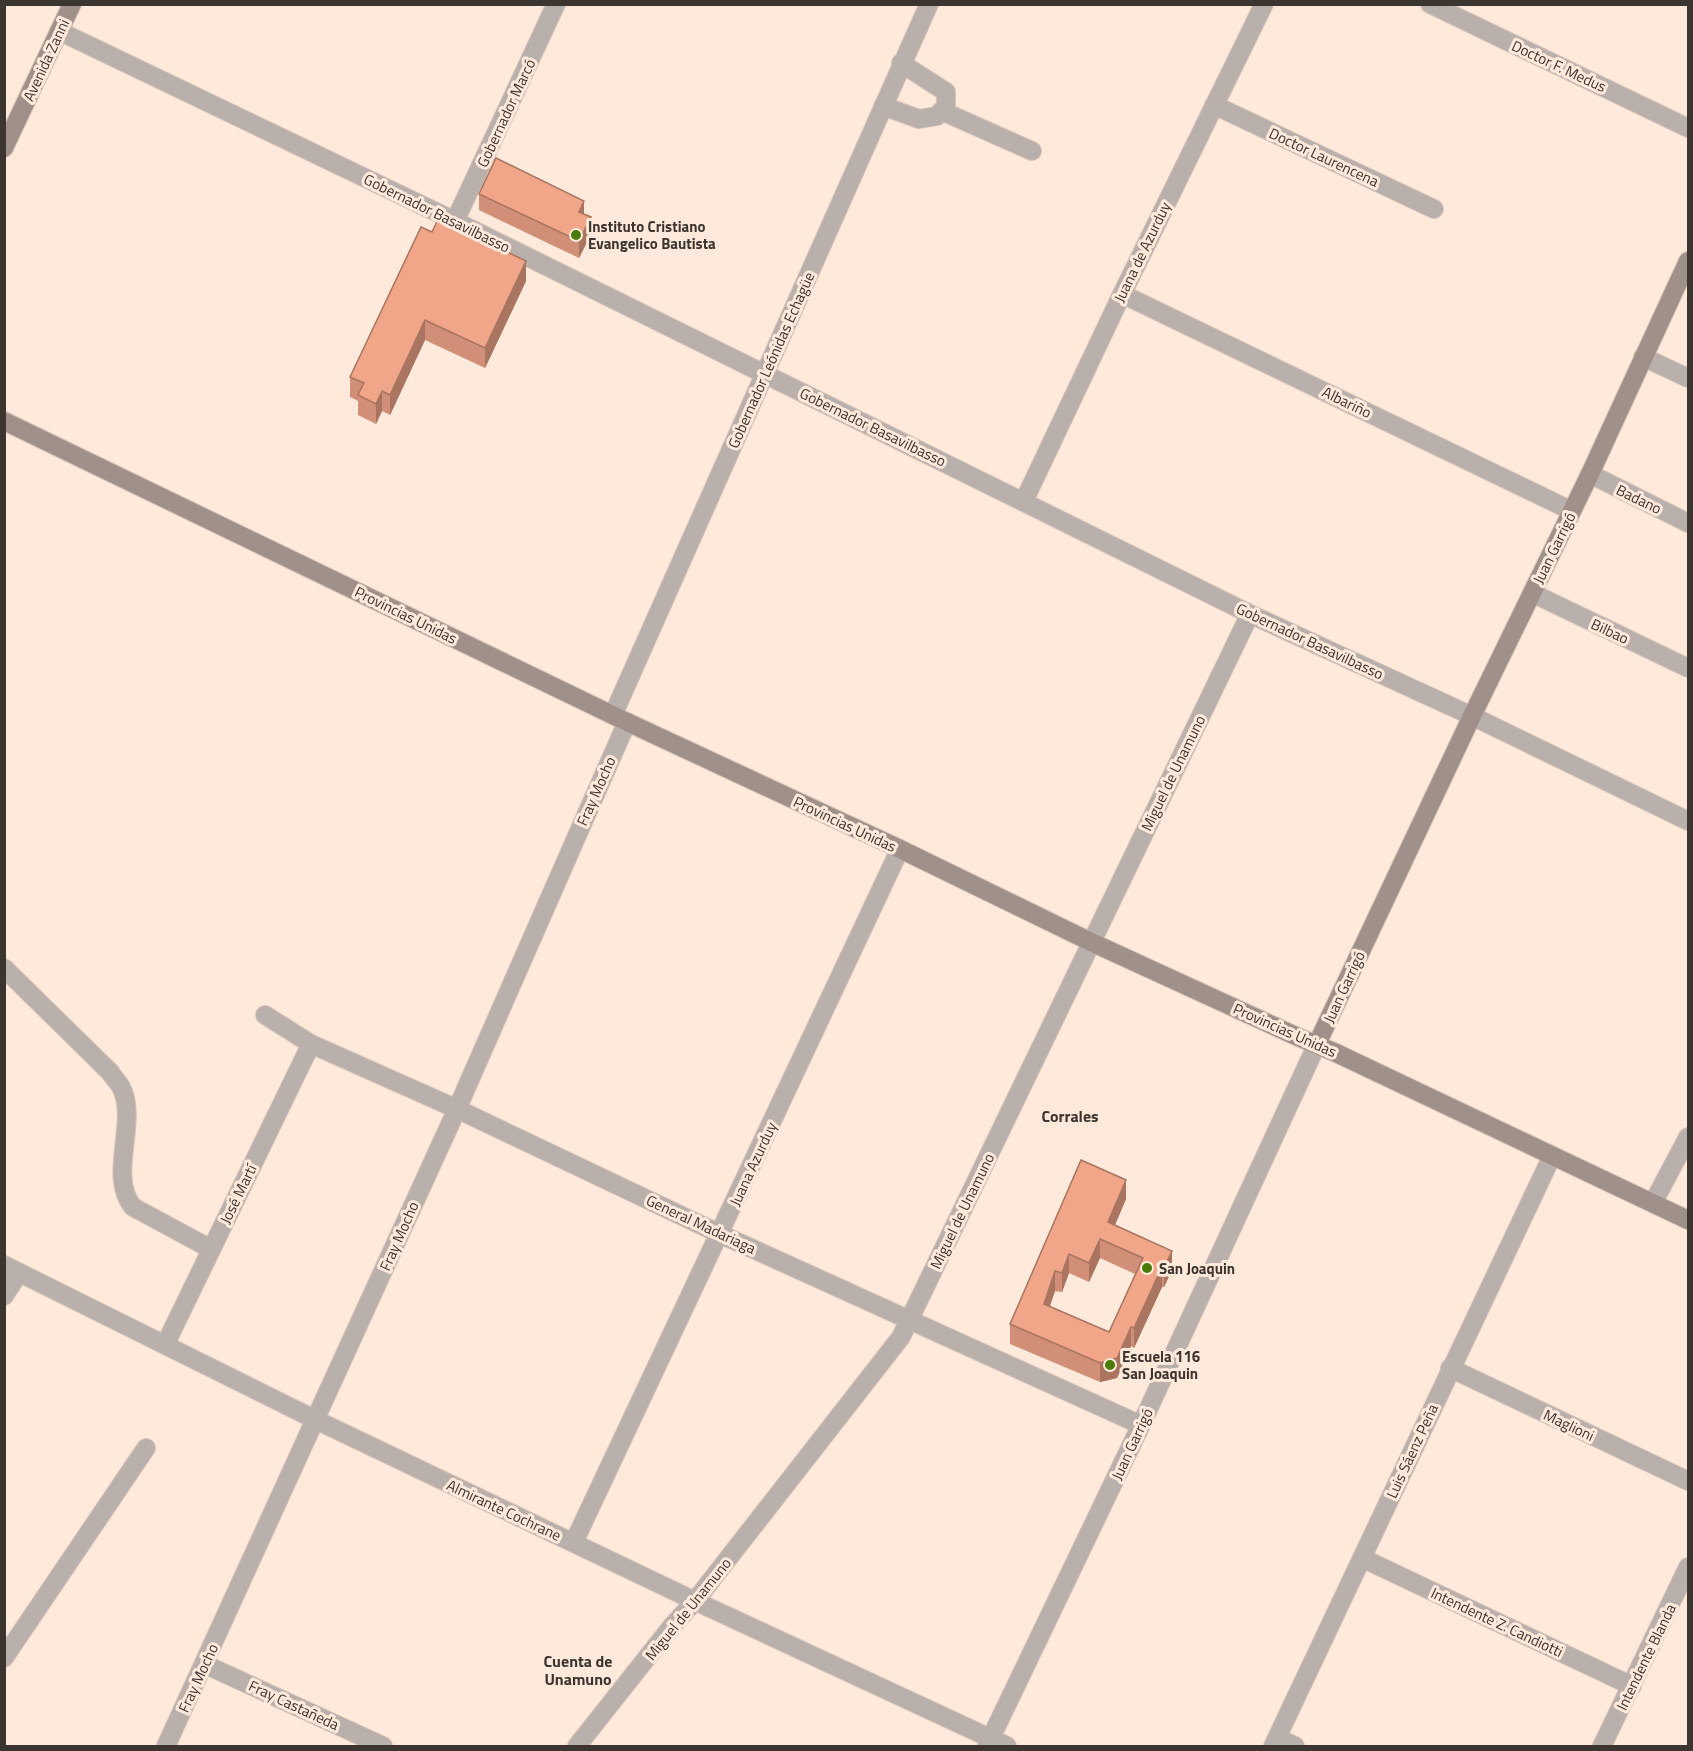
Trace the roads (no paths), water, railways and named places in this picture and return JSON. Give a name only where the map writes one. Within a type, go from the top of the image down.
[{"type":"street","name":"Avenida Zanni","points":[[4,148],[72,4]]},
{"type":"street","name":"Gobernador Marcó","points":[[455,221],[556,4]]},
{"type":"street","name":"Gobernador Leónidas Echagüe","points":[[620,719],[765,374],[929,4]]},
{"type":"street","name":"Juana de Azurduy","points":[[1024,501],[1264,4]]},
{"type":"street","name":"Doctor F. Medus","points":[[1430,4],[1689,128]]},
{"type":"street","name":"Gobernador Basavilbasso","points":[[59,31],[455,221],[1250,614],[1472,716],[1689,821]]},
{"type":"street","points":[[883,106],[919,119],[937,116],[946,106],[946,92],[902,63]]},
{"type":"street","name":"Doctor Laurencena","points":[[1214,105],[1434,208]]},
{"type":"street","points":[[942,111],[1032,151]]},
{"type":"street","name":"Juan Garrigó","points":[[995,1744],[1317,1044],[1472,716],[1590,474],[1689,261]]},
{"type":"street","name":"Albariño","points":[[1122,294],[1572,511]]},
{"type":"street","points":[[1643,357],[1689,378]]},
{"type":"street","name":"Provincias Unidas","points":[[4,421],[620,719],[900,849],[1091,942],[1317,1044],[1689,1220]]},
{"type":"street","name":"Badano","points":[[1590,474],[1689,523]]},
{"type":"street","name":"Bilbao","points":[[1532,593],[1689,668]]},
{"type":"street","name":"Miguel de Unamuno","points":[[577,1746],[672,1626],[695,1601],[893,1349],[910,1320],[1250,614]]},
{"type":"street","name":"Fray Mocho","points":[[166,1746],[457,1109],[620,719]]},
{"type":"street","name":"Juana Azurduy","points":[[574,1542],[900,849]]},
{"type":"street","points":[[4,968],[110,1072],[122,1088],[126,1105],[123,1180],[125,1197],[133,1207],[211,1250]]},
{"type":"street","name":"General Madariaga","points":[[265,1015],[311,1044],[457,1109],[720,1234],[1141,1425]]},
{"type":"street","name":"José Martí","points":[[165,1345],[311,1044]]},
{"type":"street","points":[[1653,1203],[1689,1137]]},
{"type":"street","name":"Luis Sáenz Peña","points":[[1275,1742],[1552,1156]]},
{"type":"street","points":[[4,1296],[12,1269]]},
{"type":"street","name":"Almirante Cochrane","points":[[12,1269],[316,1420],[995,1744]]},
{"type":"street","name":"Maglioni","points":[[1450,1368],[1689,1481]]},
{"type":"street","points":[[4,1658],[146,1448]]},
{"type":"street","name":"Intendente Z. Candiotti","points":[[1362,1558],[1632,1686]]},
{"type":"street","name":"Intendente Blanda","points":[[1602,1746],[1686,1579]]},
{"type":"street","name":"Fray Castañeda","points":[[204,1664],[383,1746]]},
{"type":"street","points":[[1275,1742],[1295,1746]]},
{"type":"place","name":"Instituto Cristiano Evangelico Bautista","points":[[576,235]]},
{"type":"place","name":"San Joaquin","points":[[1147,1268]]},
{"type":"place","name":"Escuela 116 San Joaquin","points":[[1110,1365]]},
{"type":"district","name":"Corrales","points":[[1070,1116]]},
{"type":"district","name":"Cuenta de Unamuno","points":[[578,1670]]}]
